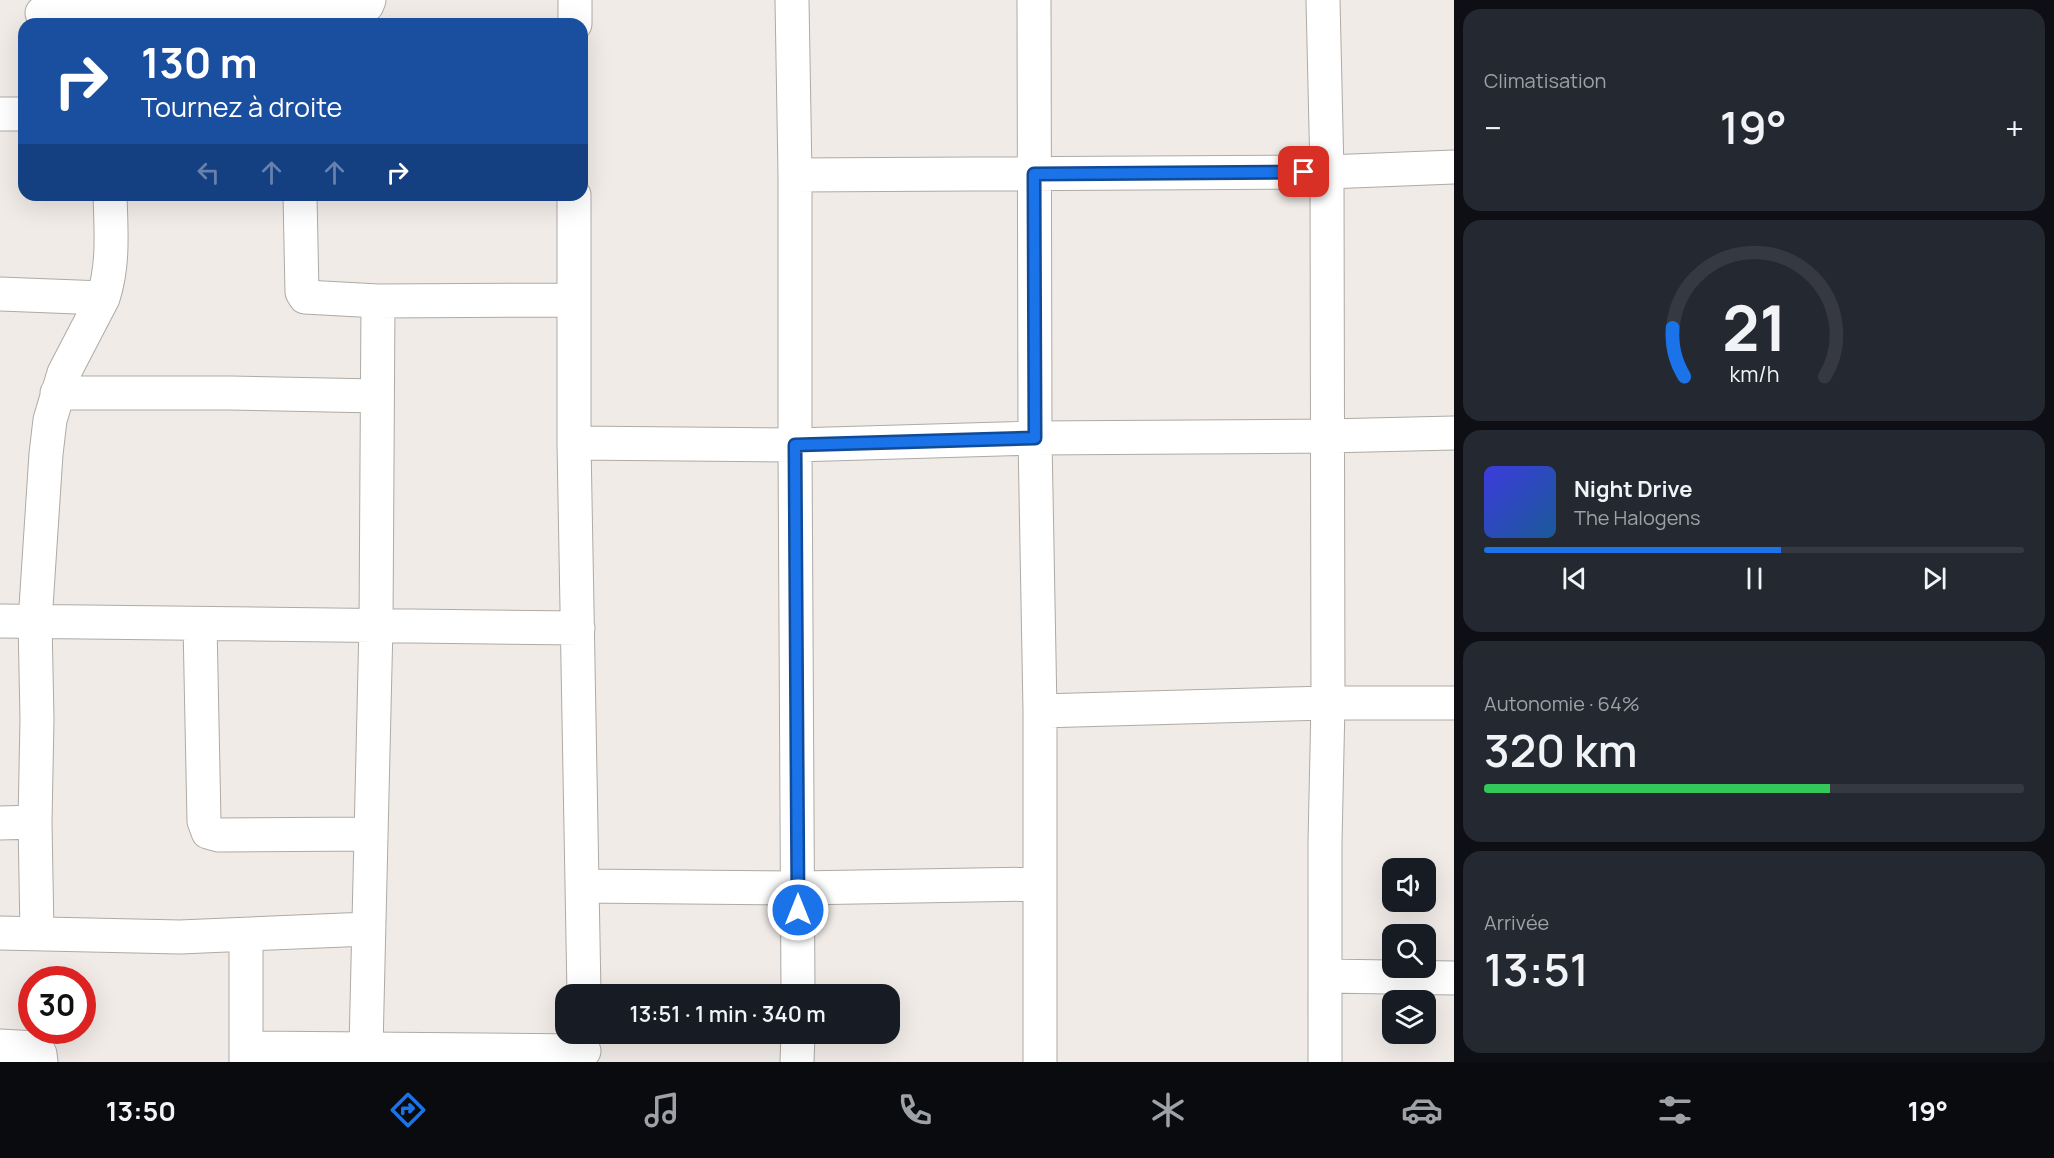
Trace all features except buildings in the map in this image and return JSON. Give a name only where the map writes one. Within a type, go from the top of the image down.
[{"type":"street","points":[[43,12],[296,17],[364,6],[369,0]]},
{"type":"street","points":[[574,0],[574,18]]},
{"type":"street","points":[[792,0],[795,175],[798,984]]},
{"type":"street","points":[[1034,0],[1035,438],[1040,711],[1040,1062]]},
{"type":"street","points":[[1323,0],[1327,172],[1328,703],[1325,843],[1325,1062]]},
{"type":"street","points":[[0,114],[18,114]]},
{"type":"street","points":[[795,175],[1327,172],[1454,167]]},
{"type":"street","points":[[37,933],[35,622],[46,454],[50,420],[57,393],[73,355],[103,298],[110,272],[112,256],[110,201]]},
{"type":"street","points":[[300,201],[303,296],[378,301],[572,300]]},
{"type":"street","points":[[573,201],[574,443],[584,984]]},
{"type":"street","points":[[0,294],[103,298]]},
{"type":"street","points":[[366,1048],[376,625],[378,301]]},
{"type":"street","points":[[57,393],[377,396]]},
{"type":"street","points":[[574,443],[795,445],[1035,438],[1454,433]]},
{"type":"street","points":[[0,621],[578,628]]},
{"type":"street","points":[[200,624],[204,821],[208,832],[219,835],[371,834]]},
{"type":"street","points":[[1040,711],[1328,703],[1454,703]]},
{"type":"street","points":[[0,823],[35,822]]},
{"type":"street","points":[[583,886],[799,888],[1039,884]]},
{"type":"street","points":[[0,933],[180,937],[368,929]]},
{"type":"street","points":[[246,935],[246,1055],[366,1048],[584,1049]]},
{"type":"street","points":[[1326,976],[1454,978]]},
{"type":"street","points":[[797,1062],[798,1044]]},
{"type":"street","points":[[0,1046],[37,1048],[41,1062]]},
{"type":"route","points":[[798,910],[795,445],[1035,438],[1034,174],[1304,172]]}]
